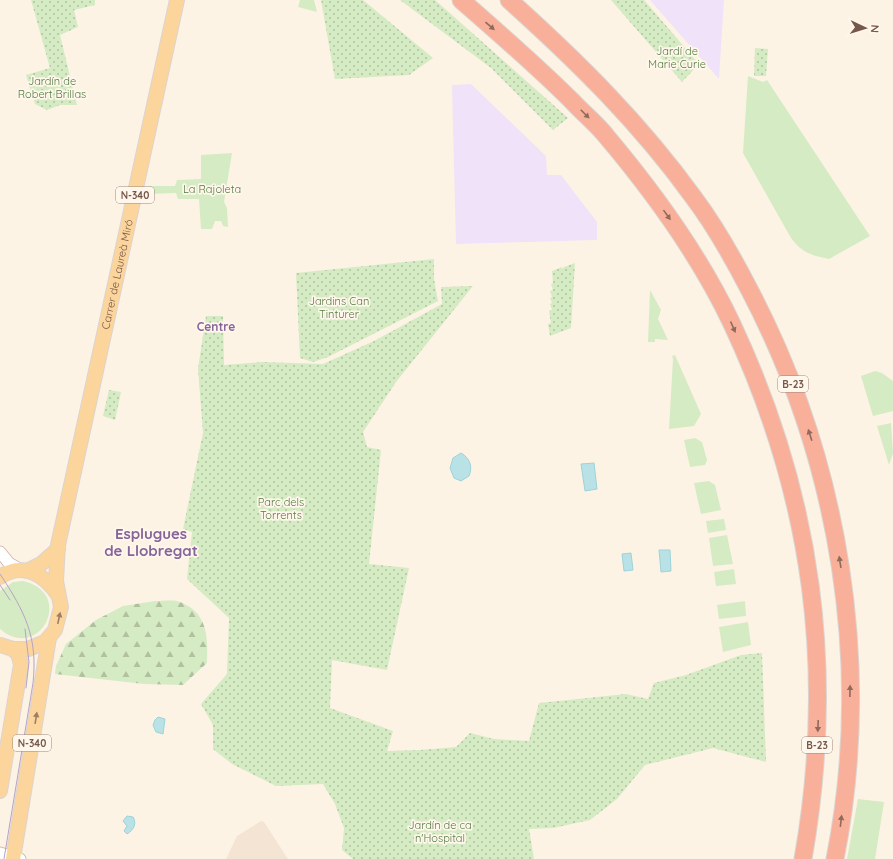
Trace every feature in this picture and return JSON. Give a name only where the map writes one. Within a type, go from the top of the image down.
[{"type":"highway","name":"B-23","points":[[461,0],[543,72],[606,135],[669,217],[690,249],[731,322],[769,411],[784,459],[806,551],[816,631],[819,680],[818,726],[814,778],[803,859]]},
{"type":"highway","name":"B-23","points":[[509,0],[561,47],[634,121],[695,199],[738,268],[762,313],[788,370],[822,475],[830,508],[842,579],[851,675],[850,724],[847,773],[835,859]]},
{"type":"main road","name":"Carrer de Laureà Miró","points":[[12,857],[49,638],[55,630],[60,616],[60,601],[56,581],[58,549],[177,0]]},
{"type":"main road","points":[[0,577],[41,564],[58,549]]},
{"type":"main road","points":[[24,570],[43,576],[51,584],[58,595]]},
{"type":"main road","points":[[0,644],[13,649],[34,647],[49,638]]},
{"type":"main road","name":"N-340","points":[[0,791],[18,680],[20,658],[13,649]]},
{"type":"street","points":[[0,552],[10,563],[24,570]]},
{"type":"shaded area","points":[[650,0],[724,0],[719,79]]},
{"type":"shaded area","points":[[471,84],[546,156],[547,175],[561,175],[597,222],[597,240],[456,244],[452,85]]},
{"type":"shaded area","points":[[261,821],[264,822],[288,859],[226,859],[237,836]]},
{"type":"green space","name":"Jardín de Robert Brillas","points":[[31,0],[95,0],[95,5],[74,10],[78,27],[60,35],[77,105],[60,105],[47,110],[35,104],[26,75],[50,68]]},
{"type":"green space","points":[[300,0],[314,0],[317,12],[298,7]]},
{"type":"green space","points":[[321,0],[363,0],[433,58],[409,75],[335,79]]},
{"type":"green space","points":[[400,0],[435,0],[568,118],[553,130],[491,68]]},
{"type":"green space","name":"Jardí de Marie Curie","points":[[611,0],[644,0],[699,64],[682,82]]},
{"type":"green space","points":[[755,48],[768,49],[766,76],[754,76]]},
{"type":"green space","points":[[748,76],[763,82],[767,80],[870,236],[829,259],[807,253],[791,238],[743,153]]},
{"type":"green space","name":"La Rajoleta","points":[[232,153],[224,202],[227,208],[228,227],[223,226],[221,221],[215,221],[212,229],[201,229],[199,199],[178,199],[176,193],[149,194],[150,186],[175,186],[177,180],[201,179],[201,155]]},
{"type":"green space","name":"Jardins Can Tinturer","points":[[434,259],[434,279],[438,301],[328,357],[313,362],[300,358],[296,273]]},
{"type":"green space","points":[[575,263],[571,328],[550,336],[548,324],[551,323],[549,311],[552,310],[550,298],[552,297],[550,291],[553,290],[551,284],[553,283],[552,271],[562,267],[562,269]]},
{"type":"green space","name":"Parc dels Torrents","points":[[473,286],[396,382],[363,432],[367,447],[381,450],[369,564],[409,568],[387,670],[332,660],[330,708],[393,731],[387,751],[456,747],[470,733],[494,739],[529,741],[539,703],[626,694],[648,699],[654,683],[686,675],[741,655],[762,653],[766,762],[713,748],[645,765],[617,799],[590,820],[553,828],[529,829],[534,859],[353,859],[342,850],[344,828],[335,804],[323,784],[276,786],[232,764],[213,749],[213,725],[201,704],[227,674],[229,618],[187,579],[192,532],[183,529],[203,433],[198,369],[206,316],[223,316],[224,365],[262,362],[323,364],[374,341],[442,304],[441,287]]},
{"type":"green space","points":[[650,290],[661,310],[658,319],[668,340],[655,339],[655,342],[648,342]]},
{"type":"green space","points":[[675,355],[701,414],[694,426],[669,429],[672,356]]},
{"type":"green space","points":[[875,371],[882,373],[893,381],[893,411],[873,416],[861,376]]},
{"type":"green space","points":[[109,390],[121,392],[115,420],[103,416]]},
{"type":"green space","points":[[891,423],[893,453],[889,465],[877,426]]},
{"type":"green space","points":[[695,438],[702,442],[707,460],[705,465],[690,467],[684,440]]},
{"type":"green space","points":[[709,481],[715,485],[721,510],[701,514],[694,483]]},
{"type":"green space","points":[[724,519],[726,530],[708,533],[706,521]]},
{"type":"green space","points":[[727,535],[733,564],[713,566],[709,538]]},
{"type":"green space","points":[[734,569],[736,584],[716,586],[714,572]]},
{"type":"green space","points":[[23,581],[39,588],[47,598],[49,610],[46,622],[38,632],[28,638],[14,637],[0,629],[0,591],[13,582]]},
{"type":"green space","points":[[155,601],[177,601],[187,605],[195,611],[204,626],[207,643],[207,663],[183,685],[144,684],[55,674],[56,666],[66,644],[96,620],[123,606]]},
{"type":"green space","points":[[745,601],[746,616],[719,619],[717,605]]},
{"type":"green space","points":[[748,622],[751,645],[723,652],[719,627]]},
{"type":"green space","points":[[858,799],[884,802],[875,859],[847,859]]},
{"type":"water","points":[[461,453],[469,460],[471,469],[469,476],[461,481],[454,478],[450,468],[453,458]]},
{"type":"water","points":[[594,463],[597,489],[585,491],[581,464]]},
{"type":"water","points":[[659,550],[670,550],[671,571],[661,572]]},
{"type":"water","points":[[631,553],[633,570],[624,571],[622,554]]},
{"type":"water","points":[[158,717],[165,719],[163,734],[156,732],[153,725]]},
{"type":"water","points":[[127,816],[133,817],[135,824],[127,834],[124,831],[127,826],[123,821]]},
{"type":"tram line","points":[[0,574],[23,613],[28,626],[31,638],[34,667],[33,683],[4,859]]},
{"type":"tram line","points":[[0,585],[10,600]]},
{"type":"tram line","points":[[25,629],[29,662],[26,688]]},
{"type":"district","name":"Centre","points":[[216,327]]},
{"type":"district","name":"Esplugues de Llobregat","points":[[151,542]]},
{"type":"park label","name":"Jardín de ca n'Hospital","points":[[440,831]]}]
